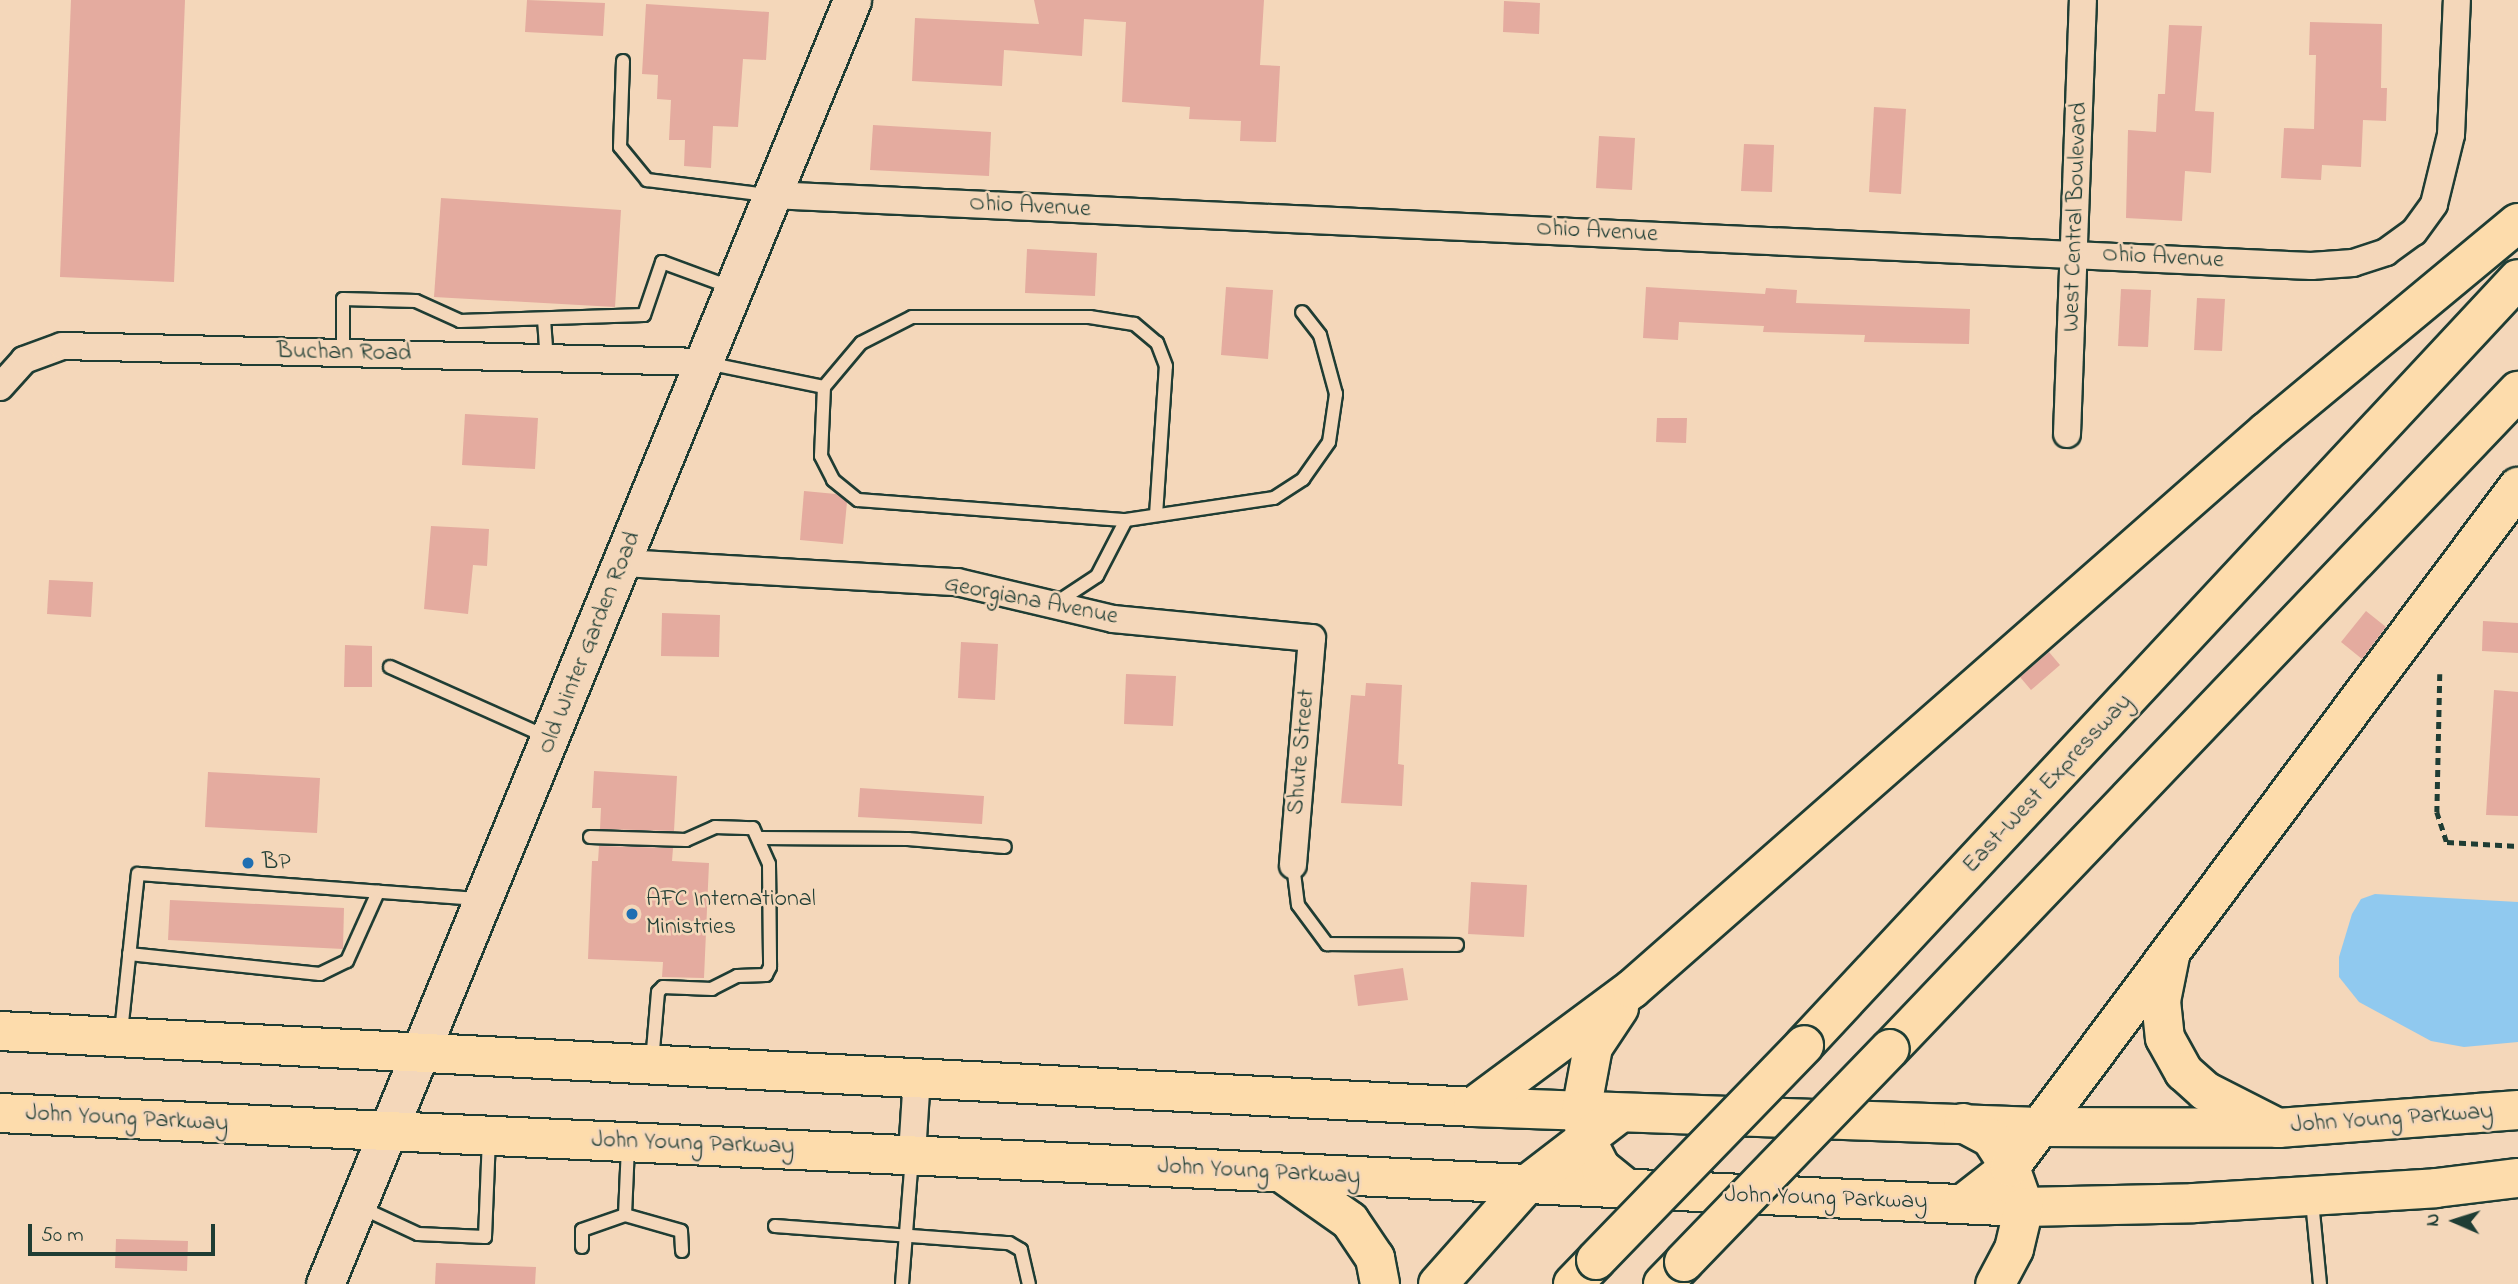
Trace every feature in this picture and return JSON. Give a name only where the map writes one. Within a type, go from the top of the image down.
[{"type":"main road","name":"Old Winter Garden Road","points":[[325,1284],[551,739],[852,0]]},
{"type":"main road","points":[[1473,1107],[1632,989],[2266,432],[2518,223]]},
{"type":"main road","name":"East-West Expressway","points":[[1584,1272],[1804,1045],[2518,279]]},
{"type":"main road","points":[[1673,1273],[2518,391]]},
{"type":"main road","points":[[1964,1204],[2010,1167],[2518,487]]},
{"type":"main road","points":[[2171,951],[2161,1001],[2165,1038],[2184,1072],[2205,1091],[2278,1128]]},
{"type":"main road","points":[[1628,1190],[1601,1168],[1584,1126],[1593,1046],[1632,989]]},
{"type":"main road","name":"John Young Parkway","points":[[0,1031],[652,1062],[1473,1107],[1584,1126],[1620,1114],[2039,1127],[2278,1128],[2518,1110]]},
{"type":"main road","name":"John Young Parkway","points":[[0,1113],[2024,1208],[2312,1195],[2518,1178]]},
{"type":"main road","points":[[1963,1123],[1990,1138],[2010,1167],[2024,1208],[2014,1249],[1995,1284]]},
{"type":"main road","points":[[1438,1284],[1525,1185],[1584,1126]]},
{"type":"main road","points":[[1282,1173],[1350,1221],[1375,1258],[1380,1284]]},
{"type":"street","name":"West Central Boulevard","points":[[2067,433],[2076,253],[2083,0]]},
{"type":"street","name":"Ohio Avenue","points":[[771,195],[2076,253],[2311,266],[2353,263],[2386,251],[2414,232],[2434,204],[2446,170],[2457,0]]},
{"type":"street","name":"Buchan Road","points":[[0,387],[24,360],[62,346],[703,362]]},
{"type":"street","name":"Georgiana Avenue","points":[[623,563],[957,582],[1112,619],[1312,638]]},
{"type":"street","name":"Shute Street","points":[[1293,865],[1312,638]]},
{"type":"street","points":[[912,1154],[918,1076]]},
{"type":"lane","points":[[623,61],[620,146],[647,180],[771,195]]},
{"type":"lane","points":[[343,353],[343,299],[416,300],[460,321],[644,315],[662,262],[733,289]]},
{"type":"lane","points":[[1156,515],[1166,366],[1157,343],[1134,324],[1090,317],[912,317],[861,343],[824,387],[821,456],[833,480],[859,500],[1126,520],[1273,498],[1303,480],[1329,442],[1336,394],[1320,335],[1302,312]]},
{"type":"lane","points":[[544,318],[547,358]]},
{"type":"lane","points":[[703,362],[824,387]]},
{"type":"lane","points":[[1053,605],[1097,576],[1126,520]]},
{"type":"lane","points":[[390,667],[551,739]]},
{"type":"lane","points":[[590,837],[686,840],[715,827],[754,828],[760,838],[770,879],[770,967],[766,975],[737,976],[712,989],[663,987],[658,992],[652,1062]]},
{"type":"lane","points":[[760,838],[908,839],[1005,847]]},
{"type":"lane","points":[[1293,865],[1298,905],[1327,944],[1457,945]]},
{"type":"lane","points":[[121,1036],[138,874],[484,900]]},
{"type":"lane","points":[[129,954],[320,974],[347,961],[378,892]]},
{"type":"lane","points":[[356,1206],[418,1234],[485,1237],[489,1136]]},
{"type":"lane","points":[[625,1215],[628,1142]]},
{"type":"lane","points":[[902,1284],[912,1154]]},
{"type":"lane","points":[[2312,1195],[2320,1284]]},
{"type":"lane","points":[[582,1247],[582,1230],[625,1215],[681,1231],[682,1251]]},
{"type":"lane","points":[[775,1226],[1009,1243],[1021,1250],[1029,1284]]},
{"type":"path","points":[[2440,674],[2437,812],[2447,842],[2518,846]]},
{"type":"water","points":[[2375,894],[2518,902],[2518,1042],[2464,1047],[2431,1041],[2359,1002],[2339,977],[2339,957],[2352,914],[2361,899]]},
{"type":"building","points":[[71,0],[185,0],[174,282],[60,277]]},
{"type":"building","points":[[527,0],[605,3],[603,36],[525,32]]},
{"type":"building","points":[[1034,0],[1264,0],[1260,65],[1280,66],[1276,142],[1240,141],[1241,121],[1189,119],[1190,107],[1122,102],[1126,22],[1084,19],[1082,56],[1004,50],[1002,86],[912,81],[915,18],[1039,24]]},
{"type":"building","points":[[1504,1],[1540,3],[1539,34],[1503,32]]},
{"type":"building","points":[[646,4],[769,12],[766,60],[743,59],[738,127],[713,126],[711,168],[684,166],[685,140],[669,140],[671,100],[657,99],[658,75],[642,74]]},
{"type":"building","points":[[2310,22],[2382,24],[2381,88],[2387,88],[2386,121],[2363,120],[2361,167],[2322,165],[2321,180],[2281,178],[2284,128],[2314,129],[2316,55],[2309,55]]},
{"type":"building","points":[[2169,25],[2202,26],[2195,111],[2214,112],[2211,173],[2185,171],[2182,221],[2126,218],[2128,130],[2156,132],[2158,94],[2165,94]]},
{"type":"building","points":[[1874,107],[1906,109],[1901,194],[1869,192]]},
{"type":"building","points":[[873,125],[991,132],[989,176],[870,170]]},
{"type":"building","points":[[1599,136],[1635,138],[1632,190],[1596,188]]},
{"type":"building","points":[[1744,144],[1774,145],[1772,192],[1741,191]]},
{"type":"building","points":[[441,198],[621,210],[615,307],[434,297]]},
{"type":"building","points":[[1027,249],[1097,253],[1095,296],[1025,293]]},
{"type":"building","points":[[1226,287],[1273,290],[1268,359],[1221,355]]},
{"type":"building","points":[[1646,287],[1765,294],[1766,288],[1797,290],[1796,303],[1970,309],[1969,344],[1864,342],[1865,335],[1763,332],[1764,326],[1679,322],[1678,340],[1643,338]]},
{"type":"building","points":[[2121,289],[2151,290],[2148,347],[2118,346]]},
{"type":"building","points":[[2197,298],[2225,299],[2222,351],[2194,350]]},
{"type":"building","points":[[465,414],[538,418],[535,469],[462,465]]},
{"type":"building","points":[[1657,418],[1687,418],[1686,443],[1656,442]]},
{"type":"building","points":[[804,491],[836,494],[847,502],[843,544],[800,540]]},
{"type":"building","points":[[431,526],[489,529],[487,566],[473,565],[468,614],[424,609]]},
{"type":"building","points":[[49,580],[93,582],[91,617],[47,614]]},
{"type":"building","points":[[2366,611],[2386,627],[2362,659],[2341,642]]},
{"type":"building","points":[[662,613],[720,615],[719,657],[661,656]]},
{"type":"building","points":[[2483,621],[2518,623],[2518,653],[2482,651]]},
{"type":"building","points":[[961,642],[998,644],[995,700],[958,698]]},
{"type":"building","points":[[345,645],[372,646],[372,687],[344,687]]},
{"type":"building","points":[[2049,652],[2060,665],[2031,690],[2020,677]]},
{"type":"building","points":[[1126,674],[1176,676],[1173,726],[1124,724]]},
{"type":"building","points":[[1366,683],[1402,685],[1398,764],[1404,765],[1402,806],[1341,803],[1351,695],[1365,696]]},
{"type":"building","points":[[2494,690],[2518,692],[2518,816],[2486,815]]},
{"type":"building","points":[[594,771],[677,776],[674,831],[600,829],[601,808],[592,808]]},
{"type":"building","points":[[208,772],[320,778],[317,833],[205,827]]},
{"type":"building","points":[[860,788],[984,796],[982,824],[858,817]]},
{"type":"building","points":[[599,846],[673,848],[672,861],[709,863],[704,978],[662,977],[663,962],[588,959],[592,861],[598,861]]},
{"type":"building","points":[[1471,882],[1527,885],[1524,937],[1468,934]]},
{"type":"building","points":[[170,900],[344,908],[343,949],[168,940]]},
{"type":"building","points":[[1403,968],[1408,1000],[1358,1006],[1354,975]]},
{"type":"building","points":[[116,1239],[188,1241],[187,1271],[115,1268]]},
{"type":"building","points":[[436,1263],[536,1267],[535,1284],[435,1284]]},
{"type":"place","name":"BP","points":[[248,863]]},
{"type":"place","name":"AFC International Ministries","points":[[632,914]]}]
